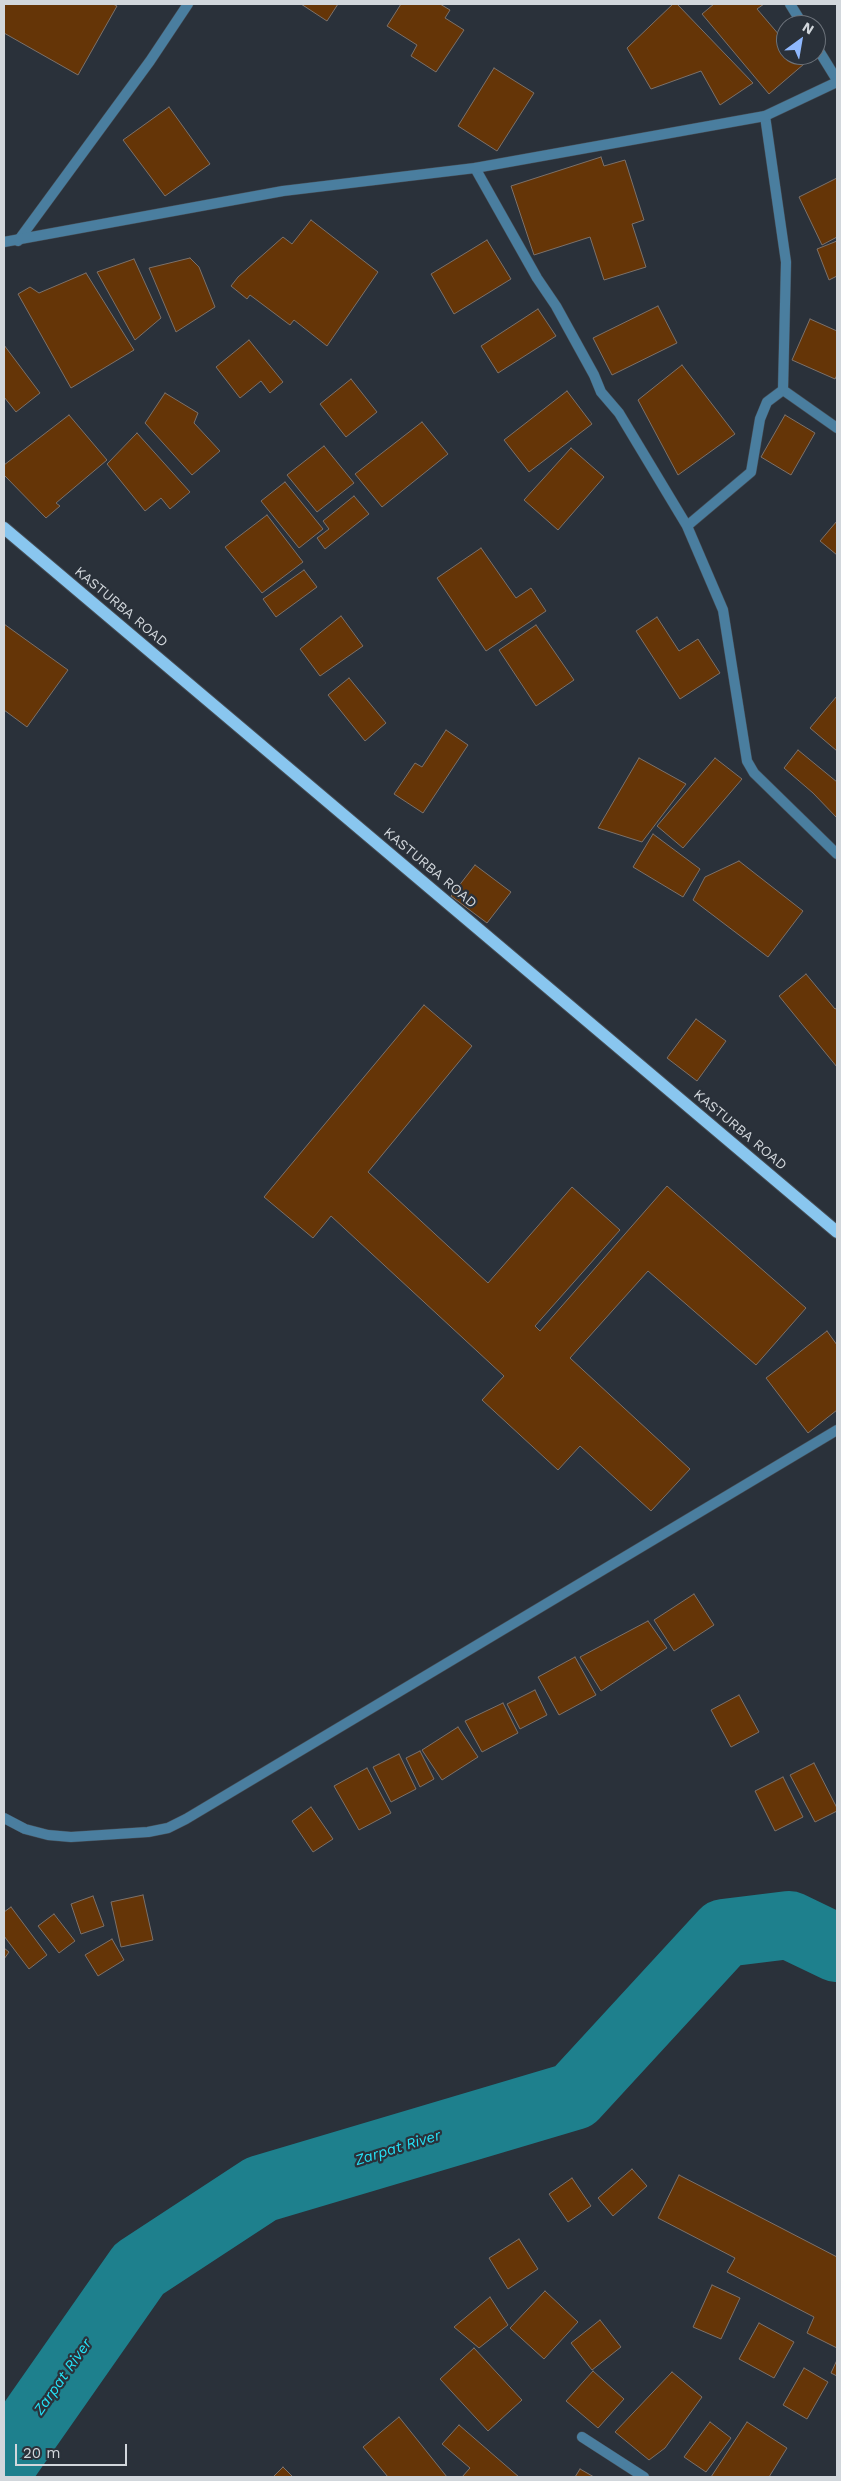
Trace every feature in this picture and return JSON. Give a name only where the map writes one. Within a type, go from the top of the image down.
[{"type":"main road","name":"KASTURBA ROAD","points":[[4,528],[837,1232]]},
{"type":"street","points":[[18,241],[150,61],[188,4]]},
{"type":"street","points":[[790,4],[797,15]]},
{"type":"street","points":[[4,242],[18,241],[284,191],[475,168],[765,116],[837,81],[826,63]]},
{"type":"street","points":[[765,116],[786,262],[783,390]]},
{"type":"street","points":[[475,168],[537,278],[556,306],[594,375],[601,392],[619,413],[687,526],[723,610],[747,761],[754,772],[837,854]]},
{"type":"street","points":[[783,390],[837,428]]},
{"type":"street","points":[[687,526],[751,472],[760,419],[767,402],[783,390]]},
{"type":"street","points":[[4,1818],[33,1831],[72,1837],[148,1832],[168,1828],[186,1820],[837,1430]]},
{"type":"street","points":[[582,2438],[644,2477]]},
{"type":"building","points":[[4,4],[113,4],[117,6],[78,75],[4,33]]},
{"type":"building","points":[[301,4],[338,4],[327,21]]},
{"type":"building","points":[[401,4],[440,4],[450,10],[445,18],[464,30],[436,72],[411,56],[417,45],[387,26]]},
{"type":"building","points":[[673,4],[677,4],[753,83],[720,105],[701,71],[651,89],[627,48]]},
{"type":"building","points":[[714,4],[764,4],[757,9],[776,31],[776,65],[803,65],[769,94],[702,14]]},
{"type":"building","points":[[494,68],[534,93],[497,151],[458,126]]},
{"type":"building","points":[[169,107],[210,164],[165,196],[123,140]]},
{"type":"building","points":[[601,157],[604,166],[625,160],[644,220],[632,224],[646,267],[604,280],[590,237],[534,255],[511,186]]},
{"type":"building","points":[[837,178],[837,237],[822,245],[799,197]]},
{"type":"building","points":[[311,220],[378,272],[327,346],[294,320],[290,325],[250,295],[247,299],[231,286],[238,277],[283,237],[292,244]]},
{"type":"building","points":[[487,240],[511,279],[454,314],[431,274]]},
{"type":"building","points":[[837,241],[837,276],[829,280],[817,249]]},
{"type":"building","points":[[190,258],[199,267],[215,307],[176,332],[149,268]]},
{"type":"building","points":[[134,259],[161,318],[135,340],[97,272]]},
{"type":"building","points":[[86,273],[134,350],[71,388],[18,294],[30,287],[39,293]]},
{"type":"building","points":[[658,306],[677,343],[612,375],[593,338]]},
{"type":"building","points":[[538,309],[556,336],[498,373],[481,346]]},
{"type":"building","points":[[810,319],[837,331],[837,375],[835,379],[792,360]]},
{"type":"building","points":[[249,340],[283,382],[270,393],[261,381],[240,398],[216,367]]},
{"type":"building","points":[[4,345],[40,393],[16,412],[4,397]]},
{"type":"building","points":[[682,365],[735,434],[678,475],[638,400]]},
{"type":"building","points":[[351,379],[377,412],[346,437],[320,404]]},
{"type":"building","points":[[567,391],[592,424],[529,472],[504,440]]},
{"type":"building","points":[[165,393],[198,413],[194,423],[220,451],[192,475],[145,423]]},
{"type":"building","points":[[69,415],[107,460],[56,503],[60,506],[46,518],[4,475],[4,465]]},
{"type":"building","points":[[785,415],[815,433],[791,475],[761,457]]},
{"type":"building","points":[[422,422],[448,454],[382,507],[355,474]]},
{"type":"building","points":[[137,433],[190,492],[170,509],[161,498],[145,511],[107,464]]},
{"type":"building","points":[[324,446],[354,483],[317,512],[287,475]]},
{"type":"building","points":[[571,448],[604,477],[558,530],[524,500]]},
{"type":"building","points":[[285,482],[323,529],[299,548],[261,501]]},
{"type":"building","points":[[354,496],[369,514],[325,549],[317,538],[329,529],[323,521]]},
{"type":"building","points":[[267,515],[303,562],[262,593],[225,547]]},
{"type":"building","points":[[837,521],[837,555],[820,541]]},
{"type":"building","points":[[481,548],[516,598],[531,588],[546,611],[486,651],[437,578]]},
{"type":"building","points":[[304,570],[317,587],[276,617],[263,599]]},
{"type":"building","points":[[341,616],[363,646],[320,676],[300,649]]},
{"type":"building","points":[[657,617],[679,651],[698,639],[720,673],[680,699],[636,631]]},
{"type":"building","points":[[4,624],[68,670],[27,727],[4,710]]},
{"type":"building","points":[[536,625],[574,680],[536,706],[499,650]]},
{"type":"building","points":[[349,678],[386,723],[365,741],[328,695]]},
{"type":"building","points":[[837,696],[837,751],[810,728]]},
{"type":"building","points":[[446,730],[468,745],[423,813],[394,794],[415,763],[422,767]]},
{"type":"building","points":[[798,750],[837,782],[837,818],[813,793],[784,768]]},
{"type":"building","points":[[639,758],[686,784],[642,842],[598,828]]},
{"type":"building","points":[[715,758],[742,779],[683,848],[657,826]]},
{"type":"building","points":[[653,834],[700,869],[683,897],[633,867]]},
{"type":"building","points":[[739,861],[803,911],[768,957],[693,900],[705,877]]},
{"type":"building","points":[[475,865],[511,892],[487,923],[451,896]]},
{"type":"building","points":[[806,974],[835,1009],[837,1008],[837,1067],[779,996]]},
{"type":"building","points":[[424,1005],[472,1046],[368,1172],[488,1283],[572,1187],[620,1230],[535,1326],[540,1331],[667,1186],[806,1308],[756,1365],[648,1271],[570,1358],[690,1469],[651,1511],[580,1446],[558,1470],[482,1400],[504,1376],[331,1216],[313,1238],[264,1197]]},
{"type":"building","points":[[696,1019],[726,1041],[697,1081],[667,1058]]},
{"type":"building","points":[[827,1331],[837,1345],[837,1410],[808,1433],[766,1378]]},
{"type":"building","points":[[694,1594],[714,1625],[674,1651],[654,1620]]},
{"type":"building","points":[[648,1621],[667,1648],[601,1691],[580,1657]]},
{"type":"building","points":[[575,1657],[596,1695],[559,1715],[538,1677]]},
{"type":"building","points":[[535,1690],[547,1715],[520,1729],[507,1704]]},
{"type":"building","points":[[739,1695],[759,1732],[731,1747],[711,1710]]},
{"type":"building","points":[[503,1703],[518,1733],[482,1752],[465,1721]]},
{"type":"building","points":[[458,1727],[478,1757],[442,1780],[422,1750]]},
{"type":"building","points":[[420,1751],[434,1779],[420,1787],[406,1758]]},
{"type":"building","points":[[399,1754],[416,1789],[391,1802],[373,1767]]},
{"type":"building","points":[[814,1763],[837,1808],[837,1811],[815,1822],[790,1775]]},
{"type":"building","points":[[367,1768],[391,1813],[359,1830],[334,1786]]},
{"type":"building","points":[[783,1777],[803,1817],[775,1831],[755,1791]]},
{"type":"building","points":[[311,1807],[333,1839],[313,1852],[292,1821]]},
{"type":"building","points":[[143,1895],[153,1940],[121,1947],[111,1902]]},
{"type":"building","points":[[93,1896],[104,1926],[81,1934],[71,1904]]},
{"type":"building","points":[[11,1907],[47,1955],[29,1969],[4,1936],[4,1912]]},
{"type":"building","points":[[54,1914],[75,1941],[59,1953],[38,1926]]},
{"type":"building","points":[[112,1939],[124,1960],[98,1976],[85,1955]]},
{"type":"building","points":[[4,1948],[9,1952],[4,1959]]},
{"type":"building","points":[[632,2169],[647,2186],[613,2216],[598,2198]]},
{"type":"building","points":[[679,2175],[837,2257],[837,2348],[807,2333],[814,2317],[727,2272],[735,2258],[658,2218]]},
{"type":"building","points":[[572,2178],[591,2206],[568,2222],[549,2194]]},
{"type":"building","points":[[519,2239],[538,2269],[508,2289],[489,2258]]},
{"type":"building","points":[[712,2285],[740,2298],[721,2339],[693,2327]]},
{"type":"building","points":[[545,2291],[578,2322],[544,2359],[510,2328]]},
{"type":"building","points":[[490,2297],[508,2325],[479,2348],[454,2327]]},
{"type":"building","points":[[600,2320],[621,2347],[592,2370],[571,2343]]},
{"type":"building","points":[[759,2323],[794,2342],[774,2378],[739,2359]]},
{"type":"building","points":[[474,2348],[522,2400],[488,2431],[440,2379]]},
{"type":"building","points":[[837,2360],[837,2376],[831,2373]]},
{"type":"building","points":[[804,2368],[828,2382],[807,2419],[783,2405]]},
{"type":"building","points":[[593,2371],[624,2399],[598,2428],[566,2401]]},
{"type":"building","points":[[672,2372],[702,2397],[665,2448],[649,2460],[615,2432]]},
{"type":"building","points":[[399,2417],[447,2477],[388,2477],[363,2447]]},
{"type":"building","points":[[710,2422],[731,2438],[706,2472],[684,2457]]},
{"type":"building","points":[[747,2422],[787,2448],[769,2477],[711,2477]]},
{"type":"building","points":[[459,2425],[519,2477],[462,2477],[470,2468],[442,2444]]},
{"type":"building","points":[[283,2467],[293,2477],[273,2477]]},
{"type":"building","points":[[580,2469],[594,2477],[575,2477]]},
{"type":"waterway","name":"Zarpat River","points":[[4,2462],[139,2269],[261,2189],[574,2096],[724,1933],[789,1925],[837,1948]]}]
